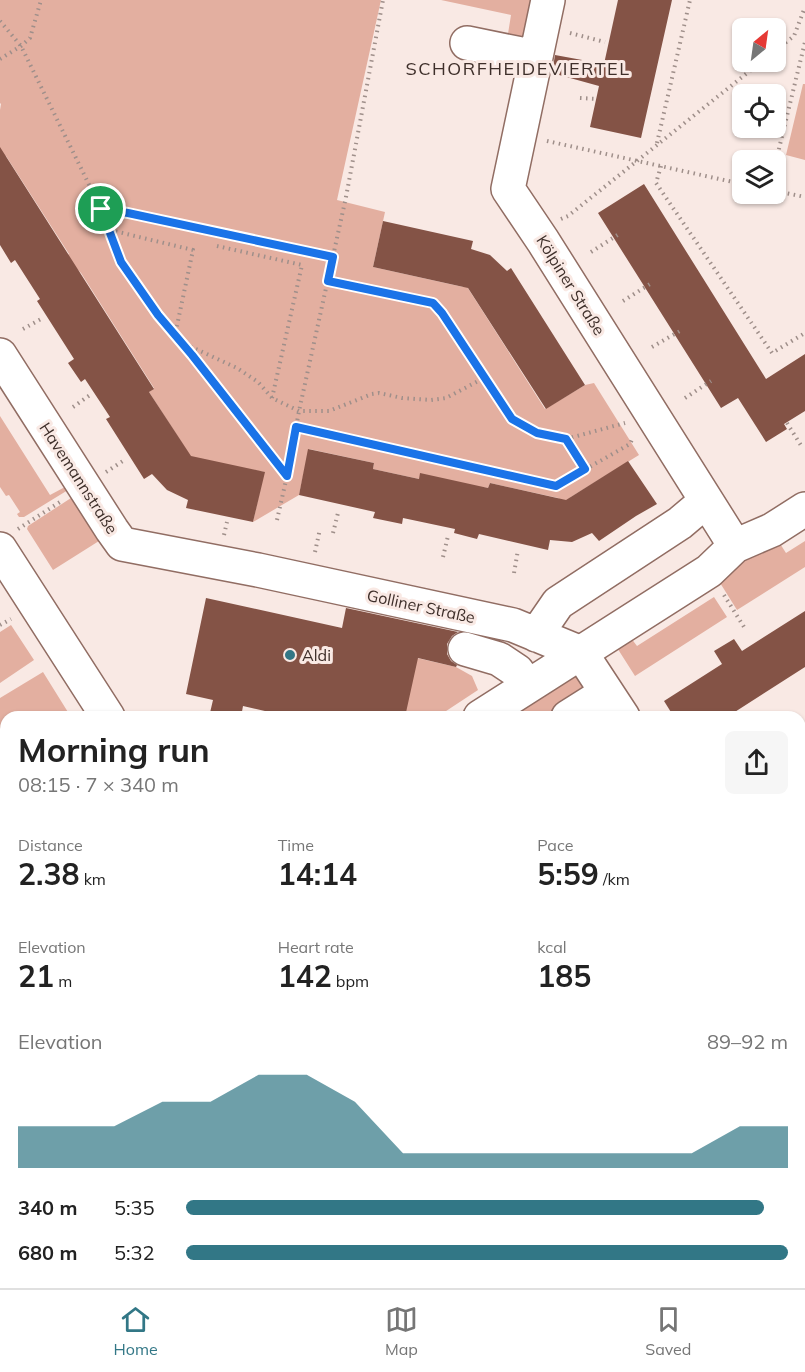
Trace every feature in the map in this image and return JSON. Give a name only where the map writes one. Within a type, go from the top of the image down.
[{"type":"street","points":[[467,43],[543,28]]},
{"type":"street","name":"Kölpiner Straße","points":[[543,28],[508,189],[735,546]]},
{"type":"street","name":"Havemannstraße","points":[[0,355],[122,544],[258,570]]},
{"type":"street","points":[[536,635],[558,603],[680,524],[706,501]]},
{"type":"street","points":[[489,711],[709,571],[735,546],[772,530],[805,509]]},
{"type":"street","points":[[0,549],[104,711]]},
{"type":"street","name":"Golliner Straße","points":[[258,570],[513,626],[581,653]]},
{"type":"street","points":[[465,649],[499,659],[517,671],[528,686]]},
{"type":"street","points":[[581,653],[614,705],[591,711]]},
{"type":"path","points":[[0,59],[30,38],[41,0]]},
{"type":"path","points":[[277,520],[298,411],[346,197],[383,0]]},
{"type":"path","points":[[657,144],[690,0]]},
{"type":"path","points":[[786,42],[794,36],[805,6]]},
{"type":"path","points":[[0,21],[21,46],[101,209],[121,262],[158,315],[287,476]]},
{"type":"path","points":[[543,28],[604,42]]},
{"type":"path","points":[[779,150],[805,42]]},
{"type":"path","points":[[568,216],[748,72]]},
{"type":"path","points":[[580,98],[597,99]]},
{"type":"path","points":[[519,136],[732,182]]},
{"type":"path","points":[[661,166],[656,183],[772,353],[805,333]]},
{"type":"path","points":[[786,193],[805,197]]},
{"type":"path","points":[[101,209],[333,257]]},
{"type":"path","points":[[109,230],[193,250],[175,335]]},
{"type":"path","points":[[591,252],[619,234]]},
{"type":"path","points":[[217,246],[302,265],[272,398]]},
{"type":"path","points":[[328,281],[433,303],[442,313],[512,419],[537,433],[566,439],[625,423]]},
{"type":"path","points":[[623,302],[650,284]]},
{"type":"path","points":[[23,329],[43,318]]},
{"type":"path","points":[[652,347],[680,331]]},
{"type":"path","points":[[182,343],[237,368],[258,382],[272,398],[298,411],[329,411],[379,393],[402,398],[431,400],[446,398],[485,378]]},
{"type":"path","points":[[685,398],[711,381]]},
{"type":"path","points":[[73,406],[90,395]]},
{"type":"path","points":[[786,423],[802,447]]},
{"type":"path","points":[[296,427],[556,486],[630,444],[634,436]]},
{"type":"path","points":[[566,439],[585,469]]},
{"type":"path","points":[[333,533],[338,513]]},
{"type":"path","points":[[443,557],[448,536]]},
{"type":"path","points":[[514,573],[518,550]]},
{"type":"path","points":[[0,625],[15,617]]},
{"type":"shaded area","points":[[0,0],[381,0],[337,200],[385,212],[373,267],[463,287],[464,282],[545,409],[585,385],[594,383],[639,455],[571,497],[565,504],[558,498],[490,483],[488,488],[419,479],[373,469],[374,463],[309,449],[299,495],[253,522],[264,472],[188,458],[187,451],[149,392],[154,388],[81,273],[65,257],[69,254],[6,156],[0,155]]},
{"type":"shaded area","points":[[441,0],[534,0],[526,36],[507,40],[511,15]]},
{"type":"shaded area","points":[[803,84],[805,84],[805,160],[786,155]]},
{"type":"shaded area","points":[[0,416],[50,495],[65,487],[68,490],[24,517],[19,517],[17,514],[20,512],[9,495],[6,496],[0,487]]},
{"type":"shaded area","points":[[71,498],[99,541],[53,570],[27,529],[28,526]]},
{"type":"shaded area","points":[[777,539],[786,553],[805,541],[805,567],[737,610],[717,578]]},
{"type":"shaded area","points":[[714,597],[727,617],[635,676],[614,643],[628,634],[637,646]]},
{"type":"shaded area","points":[[11,625],[34,660],[0,683],[0,632]]},
{"type":"shaded area","points":[[378,649],[456,667],[472,676],[478,690],[446,711],[403,711]]},
{"type":"shaded area","points":[[43,672],[67,711],[0,711],[0,698]]},
{"type":"shaded area","points":[[572,672],[589,686],[561,711],[510,711]]},
{"type":"building","points":[[618,0],[672,0],[641,138],[590,127],[599,86],[552,73],[555,55],[604,64]]},
{"type":"building","points":[[0,147],[154,389],[149,392],[191,456],[265,472],[253,522],[186,508],[188,500],[167,490],[152,474],[144,479],[106,419],[110,417],[85,379],[81,382],[68,363],[74,359],[37,301],[40,299],[15,260],[11,263],[0,245]]},
{"type":"building","points":[[644,184],[766,379],[805,354],[805,411],[784,424],[787,429],[766,442],[738,398],[721,408],[598,213]]},
{"type":"building","points":[[383,221],[473,241],[471,249],[490,255],[507,271],[511,268],[585,385],[546,409],[468,288],[373,267]]},
{"type":"building","points":[[308,449],[374,463],[373,469],[419,479],[420,473],[488,488],[490,483],[566,500],[628,461],[657,504],[599,541],[592,533],[572,542],[550,540],[548,550],[479,534],[477,539],[454,533],[455,529],[403,518],[402,524],[373,518],[375,512],[299,495]]},
{"type":"building","name":"Aldi","points":[[206,598],[342,628],[346,608],[458,632],[447,644],[447,654],[457,665],[456,667],[418,658],[406,711],[265,711],[243,706],[242,711],[210,711],[213,700],[186,694]]},
{"type":"building","points":[[805,611],[805,667],[736,711],[670,711],[664,701],[722,664],[714,651],[734,639],[742,651]]},
{"type":"place","name":"Aldi","points":[[290,655]]},
{"type":"district","name":"SCHORFHEIDEVIERTEL","points":[[518,68]]},
{"type":"route","points":[[101,209],[333,257],[328,281],[433,303],[442,313],[512,419],[537,433],[566,439],[585,469],[556,486],[296,427],[287,476],[158,315],[121,262],[101,209]]}]
